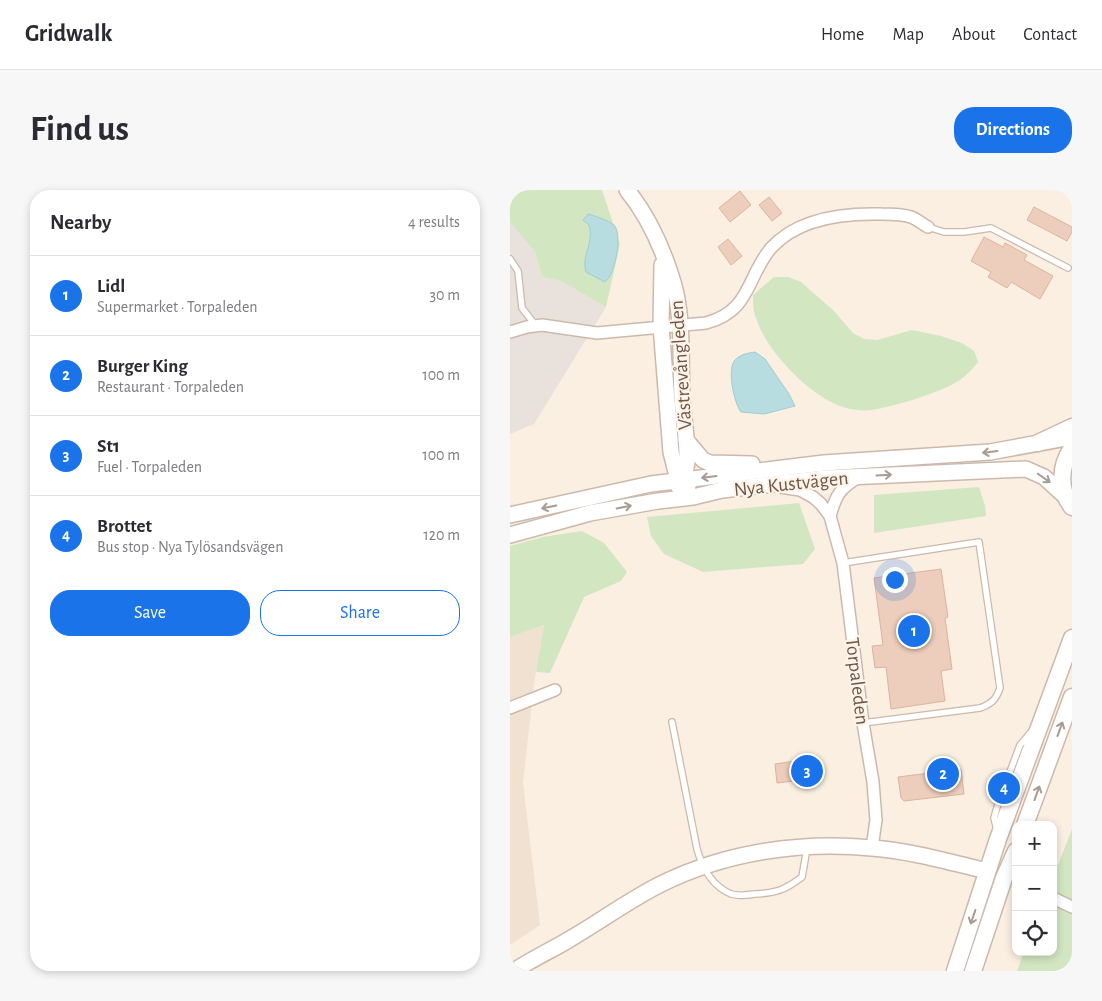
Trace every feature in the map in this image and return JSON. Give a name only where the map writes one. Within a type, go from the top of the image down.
[{"type":"main road","points":[[1038,442],[1072,427]]},
{"type":"main road","points":[[1070,505],[1062,480],[1062,472],[1067,455],[1072,448]]},
{"type":"main road","points":[[955,971],[987,870],[1072,638]]},
{"type":"main road","points":[[1027,821],[1072,697]]},
{"type":"main road","points":[[973,971],[1010,880],[1013,866]]},
{"type":"street","name":"Västrevångleden","points":[[627,190],[648,219],[660,249],[673,283],[680,326],[682,395],[687,460],[686,472],[681,481],[675,471],[671,452],[661,326],[663,280],[660,249]]},
{"type":"street","points":[[510,332],[542,325],[597,333],[706,323],[728,314],[745,296],[757,271],[772,247],[788,235],[809,224],[855,213],[891,214],[910,217],[928,226]]},
{"type":"street","name":"Nya Kustvägen","points":[[510,516],[651,484],[824,463],[990,452],[1072,437]]},
{"type":"street","points":[[686,440],[702,460],[710,463],[762,464],[774,469]]},
{"type":"street","points":[[651,484],[667,465],[671,452]]},
{"type":"street","name":"Nya Kustvägen","points":[[510,535],[590,514],[658,501],[693,497],[722,490],[766,484],[862,476],[1026,468],[1044,477],[1070,505]]},
{"type":"street","points":[[830,516],[840,490],[862,476]]},
{"type":"street","points":[[658,501],[675,489],[681,481],[697,490],[722,490]]},
{"type":"street","name":"Torpaleden","points":[[766,484],[800,490],[813,497],[830,516],[844,563],[873,782],[876,820],[872,848]]},
{"type":"street","points":[[510,708],[555,690]]},
{"type":"street","points":[[514,971],[570,939],[624,904],[663,884],[703,866],[749,854],[807,847],[842,846],[872,848],[897,851],[987,870],[1010,880]]},
{"type":"street","points":[[1057,900],[1072,907]]},
{"type":"lane","points":[[928,226],[944,232],[964,232],[991,228],[1068,268]]},
{"type":"lane","points":[[510,259],[518,272],[522,308],[536,326]]},
{"type":"lane","points":[[844,563],[979,542],[1000,688],[997,697],[990,704],[980,708],[864,723]]},
{"type":"lane","points":[[672,722],[697,848],[703,866],[710,878],[721,888],[733,894],[774,893],[789,887],[802,877],[807,847]]},
{"type":"shaded area","points":[[510,222],[535,252],[542,277],[561,281],[606,307],[534,424],[510,434]]},
{"type":"shaded area","points":[[544,625],[534,684],[523,783],[540,925],[510,945],[510,637]]},
{"type":"green space","points":[[510,190],[602,190],[620,244],[606,307],[561,281],[542,277],[535,252],[510,222]]},
{"type":"green space","points":[[774,277],[788,277],[801,282],[834,311],[853,333],[864,339],[877,340],[912,330],[962,343],[974,351],[978,362],[967,374],[953,384],[936,392],[901,403],[872,410],[859,410],[849,409],[833,403],[819,395],[792,372],[780,359],[761,331],[754,313],[753,295]]},
{"type":"green space","points":[[979,487],[986,516],[874,533],[874,495]]},
{"type":"green space","points":[[799,503],[815,549],[803,564],[703,572],[664,554],[651,536],[647,517]]},
{"type":"green space","points":[[582,531],[604,543],[627,572],[621,581],[584,597],[550,673],[536,672],[544,625],[510,637],[510,546],[543,537]]},
{"type":"green space","points":[[1072,829],[1072,971],[1017,971],[1023,956],[1057,956],[1057,868]]},
{"type":"water","points":[[588,214],[608,221],[617,230],[618,245],[615,263],[609,278],[605,282],[586,272],[585,259],[590,233],[589,225],[583,220]]},
{"type":"water","points":[[755,352],[765,359],[795,406],[764,414],[741,412],[732,385],[733,363],[738,357]]},
{"type":"building","points":[[740,191],[751,205],[730,222],[719,208]]},
{"type":"building","points":[[769,197],[782,213],[772,221],[759,205]]},
{"type":"building","points":[[1034,207],[1072,227],[1072,232],[1067,241],[1027,220]]},
{"type":"building","points":[[984,237],[1003,247],[1005,243],[1027,255],[1024,260],[1053,276],[1040,299],[1011,282],[1007,288],[988,277],[991,272],[971,261]]},
{"type":"building","points":[[728,239],[742,256],[731,265],[718,247]]},
{"type":"building","points":[[941,569],[948,617],[945,618],[952,669],[941,671],[945,701],[891,709],[886,667],[875,668],[872,646],[883,645],[874,578]]},
{"type":"building","points":[[816,758],[818,778],[777,783],[775,764]]},
{"type":"building","points":[[961,769],[964,794],[904,801],[901,798],[898,777]]},
{"type":"place","name":"Lidl","points":[[914,631]]},
{"type":"place","name":"St1","points":[[807,771]]},
{"type":"place","name":"Burger King","points":[[943,774]]},
{"type":"place","name":"Brottet","points":[[1004,788]]}]
